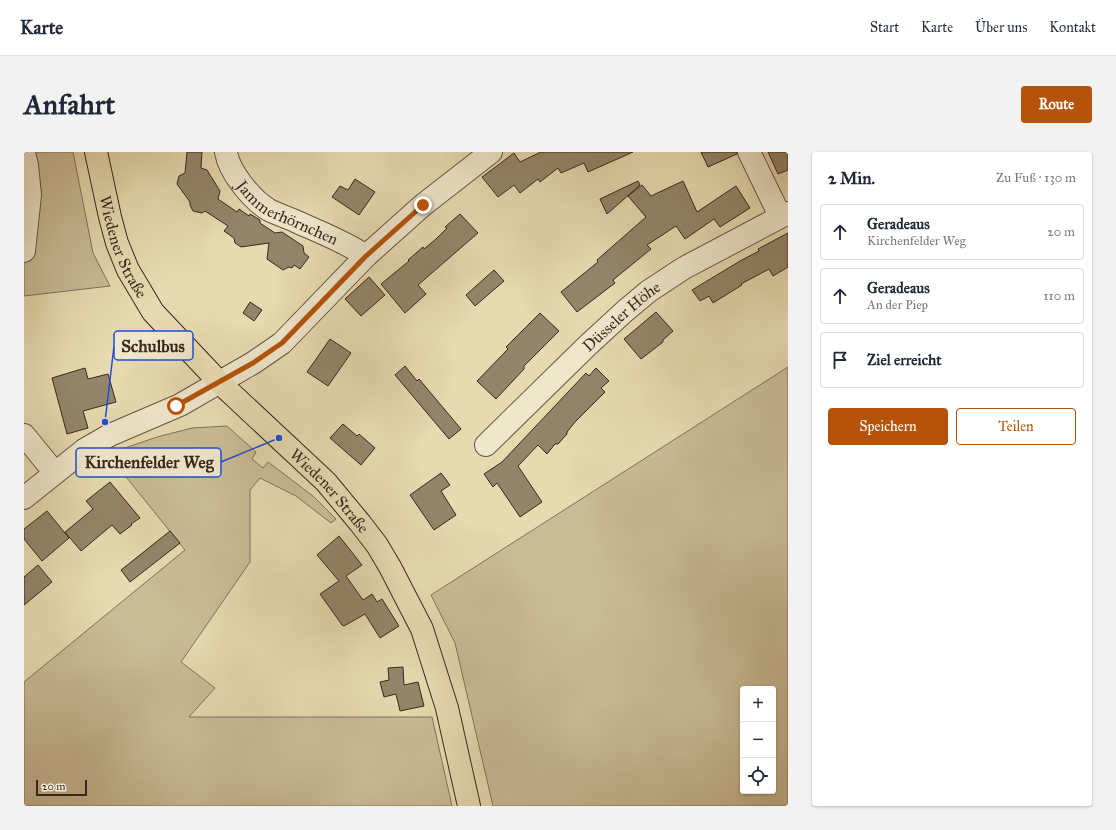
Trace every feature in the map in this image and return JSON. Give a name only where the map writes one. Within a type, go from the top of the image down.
[{"type":"main road","name":"Wiedener Straße","points":[[96,152],[117,243],[128,270],[153,312],[220,383],[326,482],[377,545],[390,567],[422,629],[447,708],[469,806]]},
{"type":"street","name":"Jammerhörnchen","points":[[226,152],[233,170],[242,184],[269,210],[349,245],[366,256]]},
{"type":"street","points":[[24,498],[84,450],[110,435],[180,405],[253,363],[282,343],[366,256],[423,205],[491,152]]},
{"type":"street","name":"Düsseler Höhe","points":[[486,445],[587,346],[649,291],[684,268],[784,214],[749,152]]},
{"type":"street","points":[[24,153],[27,165],[30,195],[24,251]]},
{"type":"street","points":[[24,435],[55,473]]},
{"type":"shaded area","points":[[24,152],[73,152],[93,253],[110,286],[24,296]]},
{"type":"shaded area","points":[[788,367],[788,806],[493,806],[455,643],[431,595]]},
{"type":"shaded area","points":[[227,426],[256,452],[252,459],[263,468],[268,462],[313,496],[336,519],[331,523],[296,496],[260,478],[250,490],[250,562],[181,662],[215,688],[189,717],[432,717],[452,806],[24,806],[24,682],[185,550],[114,462],[116,451],[157,437],[192,428]]},
{"type":"building","points":[[187,152],[202,152],[201,168],[207,170],[220,191],[218,199],[237,212],[239,209],[249,216],[250,214],[260,220],[260,223],[275,233],[282,232],[303,246],[304,253],[309,257],[300,269],[294,265],[292,268],[289,267],[283,270],[267,259],[269,243],[241,247],[235,243],[234,238],[224,231],[228,226],[205,211],[202,213],[193,211],[190,202],[177,184],[179,176],[185,173]]},
{"type":"building","points":[[541,152],[633,152],[588,172],[584,163],[561,173],[558,168],[540,182],[538,179],[520,193],[514,185],[498,197],[482,177],[514,153],[520,162]]},
{"type":"building","points":[[701,152],[737,152],[737,154],[708,167]]},
{"type":"building","points":[[768,152],[788,152],[788,170],[778,174]]},
{"type":"building","points":[[355,179],[375,192],[359,215],[332,197],[340,186],[348,190]]},
{"type":"building","points":[[638,181],[640,185],[607,214],[600,199]]},
{"type":"building","points":[[683,181],[697,212],[736,186],[750,208],[720,227],[714,219],[685,239],[676,226],[647,245],[651,249],[613,280],[615,283],[577,312],[561,292],[598,262],[597,260],[646,217],[628,196],[642,185],[651,196]]},
{"type":"building","points":[[460,214],[478,233],[418,285],[426,294],[405,313],[381,284],[409,261],[408,260],[423,247],[424,249],[436,239],[447,228],[445,227]]},
{"type":"building","points":[[788,233],[788,267],[773,276],[769,269],[741,284],[742,285],[713,303],[709,296],[700,301],[692,290],[759,251],[758,249]]},
{"type":"building","points":[[494,270],[504,281],[475,306],[466,295]]},
{"type":"building","points":[[369,277],[385,295],[361,316],[345,299]]},
{"type":"building","points":[[250,302],[262,310],[254,321],[243,313]]},
{"type":"building","points":[[656,312],[673,331],[663,340],[663,342],[641,359],[624,339]]},
{"type":"building","points":[[540,313],[559,331],[524,366],[524,369],[496,399],[477,381],[508,349],[506,347]]},
{"type":"building","points":[[330,339],[351,353],[328,386],[307,372]]},
{"type":"building","points":[[405,366],[417,381],[419,379],[461,429],[449,439],[395,375]]},
{"type":"building","points":[[85,368],[88,379],[108,374],[116,402],[83,411],[88,428],[67,434],[52,378]]},
{"type":"building","points":[[596,368],[609,381],[601,388],[605,392],[575,422],[567,434],[558,444],[555,444],[547,454],[538,445],[518,466],[542,502],[520,517],[497,483],[493,487],[484,474],[502,462],[586,373],[589,376]]},
{"type":"building","points":[[343,424],[357,436],[359,434],[375,448],[361,465],[330,438]]},
{"type":"building","points":[[441,473],[450,485],[441,491],[456,515],[434,530],[410,495]]},
{"type":"building","points":[[110,482],[140,518],[120,534],[112,525],[81,551],[65,532],[93,509],[86,501]]},
{"type":"building","points":[[47,511],[69,538],[42,561],[24,539],[24,529]]},
{"type":"building","points":[[170,531],[180,543],[130,582],[121,570]]},
{"type":"building","points":[[339,536],[362,565],[346,576],[363,600],[372,594],[377,602],[382,599],[399,626],[380,638],[365,614],[344,626],[342,625],[320,594],[339,581],[317,555]]},
{"type":"building","points":[[38,565],[52,582],[24,605],[24,577]]},
{"type":"building","points":[[403,667],[404,685],[418,682],[424,706],[400,711],[396,694],[384,697],[380,682],[389,680],[388,668]]},
{"type":"place","name":"Schulbus","points":[[105,422]]},
{"type":"place","name":"Kirchenfelder Weg","points":[[279,438]]},
{"type":"route","points":[[176,406],[220,383],[282,343],[366,256],[423,205]]}]
